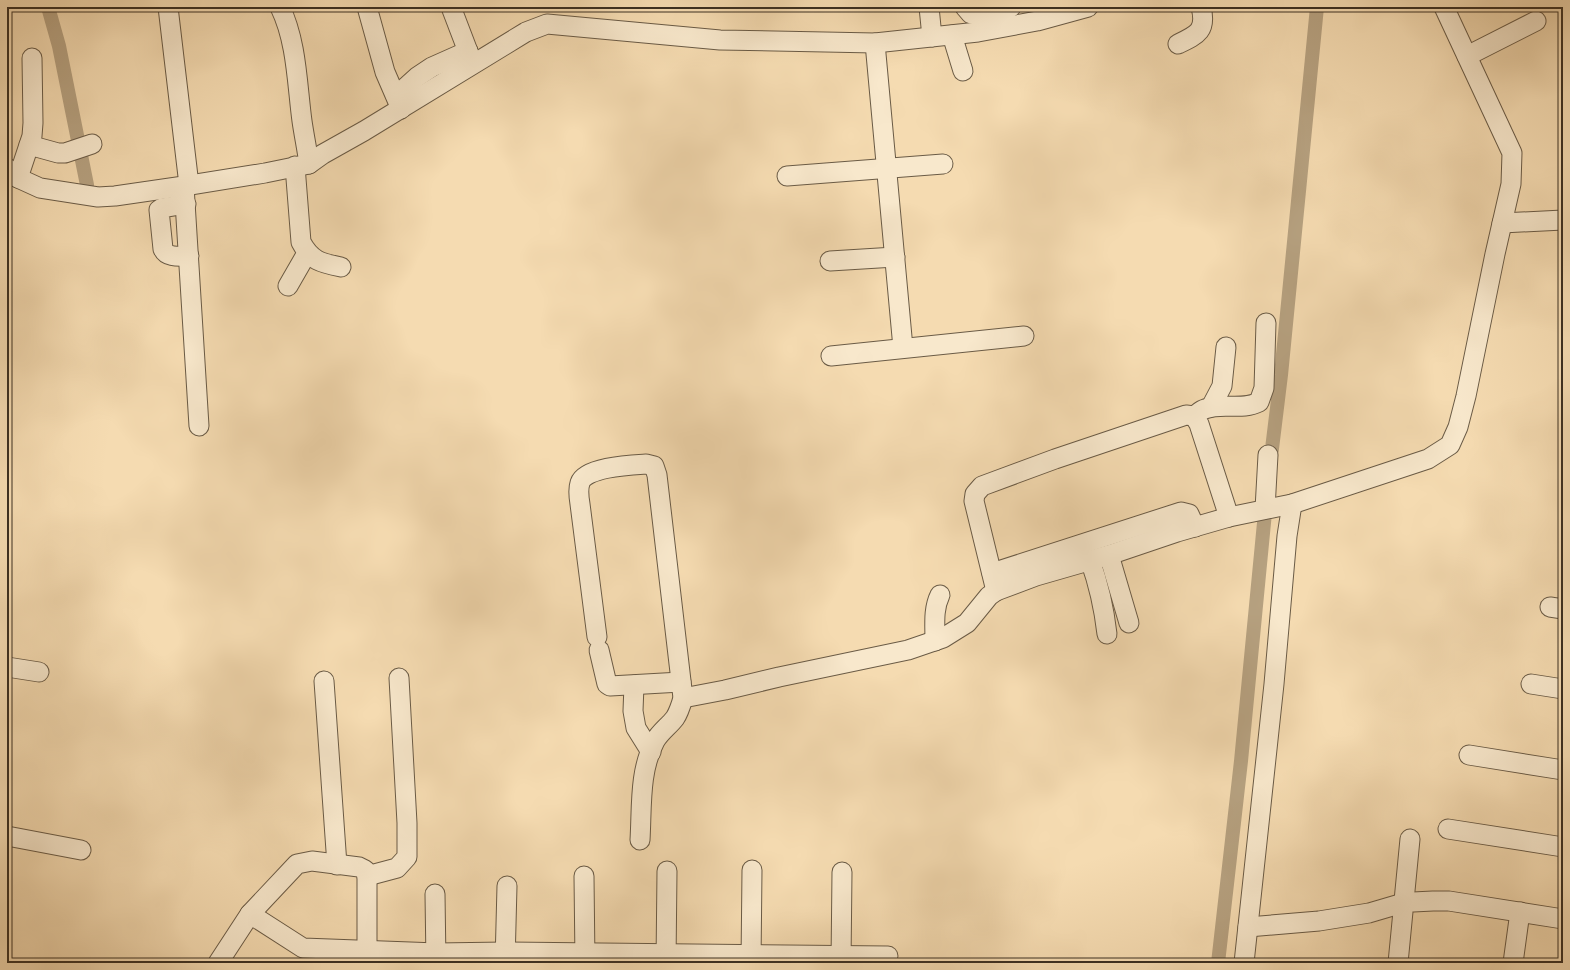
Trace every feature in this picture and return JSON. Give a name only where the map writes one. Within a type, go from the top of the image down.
[{"type":"street","points":[[168,7],[186,192],[199,426]]},
{"type":"street","points":[[280,7],[285,18],[298,74],[302,121],[301,242],[307,253],[321,263],[341,267]]},
{"type":"street","points":[[367,7],[385,72],[398,103]]},
{"type":"street","points":[[451,7],[470,58]]},
{"type":"street","points":[[928,7],[932,37]]},
{"type":"street","points":[[965,7],[971,14],[982,16],[1006,10],[1011,7]]},
{"type":"street","points":[[32,58],[32,136],[29,145],[13,173],[40,188],[98,197],[186,192],[302,165],[323,154],[398,103],[470,58],[547,24],[720,40],[875,43],[978,32],[1037,21],[1088,7]]},
{"type":"street","points":[[1178,44],[1200,32],[1202,21],[1201,7]]},
{"type":"street","points":[[994,582],[1036,576],[1109,555],[1229,517],[1278,507],[1428,459],[1450,445],[1458,427],[1466,396],[1511,184],[1512,154],[1444,7]]},
{"type":"street","points":[[1467,56],[1536,21]]},
{"type":"street","points":[[952,35],[963,71]]},
{"type":"street","points":[[875,43],[903,348]]},
{"type":"street","points":[[29,145],[58,153],[65,153],[92,144]]},
{"type":"street","points":[[787,176],[943,164]]},
{"type":"street","points":[[186,192],[159,210],[159,217],[164,253],[168,255],[189,256]]},
{"type":"street","points":[[1502,223],[1563,220]]},
{"type":"street","points":[[288,286],[307,253]]},
{"type":"street","points":[[830,261],[895,256]]},
{"type":"street","points":[[640,840],[644,768],[655,741],[664,728],[677,714],[682,690],[657,475],[654,466],[646,464],[593,471],[583,477],[580,483],[580,504],[598,644],[607,684],[610,686],[634,685],[682,690],[726,690],[779,677],[908,650],[943,638],[967,623],[989,596],[994,582],[974,501],[975,494],[982,486],[1055,459],[1186,415],[1194,416],[1204,409],[1211,407],[1252,406],[1259,402],[1264,388],[1266,323]]},
{"type":"street","points":[[831,356],[1024,336]]},
{"type":"street","points":[[1211,407],[1222,386],[1226,347]]},
{"type":"street","points":[[1194,416],[1199,424],[1229,517]]},
{"type":"street","points":[[1244,963],[1274,684],[1287,536],[1278,507],[1268,456]]},
{"type":"street","points":[[994,582],[1181,512],[1189,514],[1195,527]]},
{"type":"street","points":[[1109,555],[1129,623]]},
{"type":"street","points":[[1090,560],[1099,585],[1107,634]]},
{"type":"street","points":[[935,641],[935,615],[937,601],[940,595]]},
{"type":"street","points":[[7,667],[39,672]]},
{"type":"street","points":[[367,876],[398,868],[407,858],[407,823],[399,678]]},
{"type":"street","points":[[324,680],[337,865]]},
{"type":"street","points":[[1531,684],[1563,689]]},
{"type":"street","points":[[634,685],[633,711],[636,728],[651,752]]},
{"type":"street","points":[[1469,755],[1563,770]]},
{"type":"street","points":[[1448,829],[1563,847]]},
{"type":"street","points":[[7,836],[81,850]]},
{"type":"street","points":[[1398,963],[1408,903],[1410,839]]},
{"type":"street","points":[[218,963],[250,914],[297,864],[312,861],[359,867],[365,870],[367,876],[366,956]]},
{"type":"street","points":[[751,959],[752,870]]},
{"type":"street","points":[[666,958],[667,871]]},
{"type":"street","points":[[841,959],[842,872]]},
{"type":"street","points":[[584,876],[585,958]]},
{"type":"street","points":[[505,958],[507,886]]},
{"type":"street","points":[[436,894],[436,958]]},
{"type":"street","points":[[1248,926],[1319,921],[1368,913],[1408,903],[1433,900],[1450,901],[1563,919]]},
{"type":"street","points":[[1513,963],[1520,912]]},
{"type":"street","points":[[250,914],[301,955],[436,958],[751,959],[841,959],[888,956]]},
{"type":"waterway","points":[[48,7],[59,46],[87,185]]},
{"type":"waterway","points":[[1270,465],[1281,375],[1317,7]]},
{"type":"waterway","points":[[1218,963],[1241,761],[1266,502]]}]
